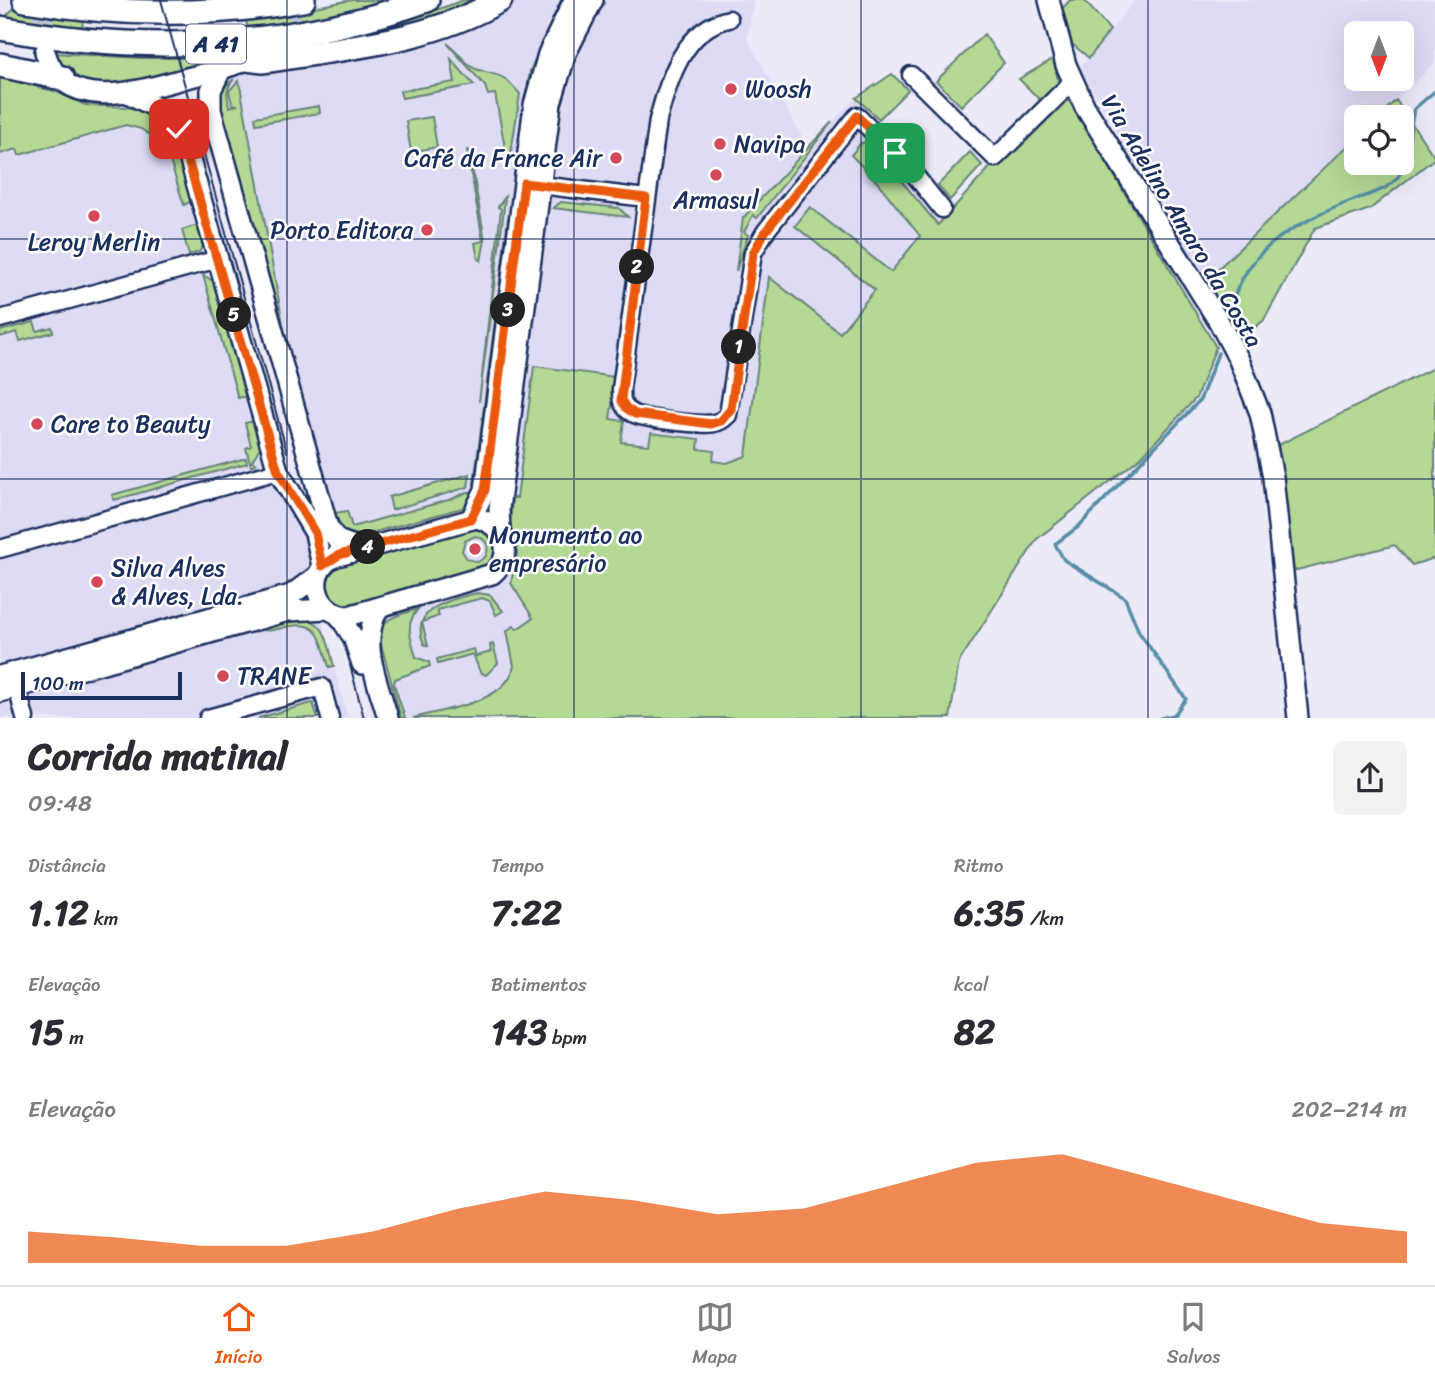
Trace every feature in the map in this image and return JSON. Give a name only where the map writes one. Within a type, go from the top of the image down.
[{"type":"highway","name":"A 41","points":[[25,0],[147,13],[237,10],[303,0]]},
{"type":"highway","name":"A 41","points":[[0,28],[105,43],[207,44],[303,33],[374,17],[428,0]]},
{"type":"highway","points":[[249,58],[263,61],[409,36],[457,22],[499,0]]},
{"type":"highway","points":[[0,65],[62,78]]},
{"type":"main road","points":[[8,690],[288,611],[348,615],[379,608],[492,575],[499,568],[506,554],[500,531],[499,509],[532,184],[538,85],[552,42],[573,0]]},
{"type":"main road","points":[[471,519],[484,496],[532,184],[555,86],[572,39],[593,0]]},
{"type":"main road","name":"Via Adelino Amaro da Costa","points":[[1054,3],[1072,82],[1219,322],[1239,360],[1260,413],[1273,477],[1298,718]]},
{"type":"main road","points":[[45,52],[62,78],[84,92],[128,93],[222,68],[249,58]]},
{"type":"main road","points":[[222,68],[211,90],[211,110],[328,527],[337,540],[361,549]]},
{"type":"main road","points":[[128,93],[165,112],[179,129],[278,471],[315,533],[320,571],[317,592],[353,636],[377,718]]},
{"type":"main road","points":[[0,676],[284,597],[303,589],[334,557],[361,549],[471,519],[484,520],[500,531]]},
{"type":"main road","points":[[379,608],[369,625],[368,642],[388,718]]},
{"type":"street","points":[[729,19],[706,27],[677,65],[654,133],[621,400],[626,408],[635,414],[708,424],[721,421],[731,409],[749,268],[756,246],[857,116],[910,169],[942,209]]},
{"type":"street","points":[[911,75],[995,158],[1072,82]]},
{"type":"street","points":[[532,184],[646,198]]},
{"type":"street","points":[[0,319],[218,259]]},
{"type":"street","points":[[0,548],[278,471]]},
{"type":"street","points":[[208,718],[322,687],[330,718]]},
{"type":"street","points":[[8,690],[25,718]]},
{"type":"shaded area","points":[[511,0],[754,0],[747,38],[807,146],[856,98],[909,150],[954,205],[993,164],[1216,347],[1196,398],[1141,457],[1037,539],[959,662],[950,718],[401,718],[379,637],[330,501],[241,184],[219,95],[226,82],[240,73],[375,49]]},
{"type":"shaded area","points":[[1135,0],[1435,0],[1435,63],[1414,83],[1414,21],[1344,21],[1344,91],[1405,91],[1391,105],[1344,105],[1344,149],[1203,283],[1080,68]]},
{"type":"shaded area","points":[[0,77],[57,92],[85,105],[138,109],[157,119],[175,141],[263,451],[276,489],[310,543],[325,633],[348,718],[0,718]]},
{"type":"green space","points":[[352,0],[396,0],[345,14],[248,31],[246,20]]},
{"type":"green space","points":[[464,0],[491,0],[459,16],[326,42],[382,29]]},
{"type":"green space","points":[[561,0],[566,0],[522,144],[518,143],[530,71]]},
{"type":"green space","points":[[1070,0],[1084,0],[1110,30],[1089,58],[1072,44],[1062,9]]},
{"type":"green space","points":[[13,9],[83,19],[82,31],[3,19]]},
{"type":"green space","points":[[984,34],[1004,63],[961,106],[936,81]]},
{"type":"green space","points":[[447,43],[472,67],[504,78],[520,94],[511,153],[506,153],[495,94],[488,95],[485,86]]},
{"type":"green space","points":[[54,53],[140,58],[212,58],[187,70],[168,75],[108,84],[76,78],[65,69]]},
{"type":"green space","points":[[451,59],[474,85],[402,98],[400,91],[455,82]]},
{"type":"green space","points":[[1053,59],[1059,84],[1043,103],[1019,79]]},
{"type":"green space","points":[[892,74],[908,90],[879,119],[856,98]]},
{"type":"green space","points":[[0,77],[57,92],[85,105],[127,107],[149,113],[175,141],[192,201],[184,205],[165,145],[141,129],[126,125],[19,155],[17,149],[0,154]]},
{"type":"green space","points":[[234,79],[228,89],[229,107],[238,105],[232,104],[229,91],[239,80],[287,346],[219,104],[224,89]]},
{"type":"green space","points":[[1066,94],[1216,347],[1196,398],[1141,457],[1037,539],[959,662],[950,718],[413,718],[472,703],[499,689],[509,679],[514,666],[507,631],[514,626],[517,629],[533,618],[511,583],[517,553],[510,522],[512,498],[517,498],[534,366],[616,377],[610,419],[624,421],[621,442],[649,445],[651,433],[699,439],[698,449],[714,451],[713,461],[727,463],[746,456],[769,277],[840,333],[875,290],[795,226],[810,207],[891,272],[920,236],[878,183],[851,155],[861,143],[867,142],[874,148],[938,225],[993,164]]},
{"type":"green space","points":[[319,106],[320,113],[256,124],[255,117]]},
{"type":"green space","points":[[432,117],[437,147],[411,152],[406,121]]},
{"type":"green space","points":[[832,122],[757,218],[753,215],[744,232],[748,235],[736,271],[743,218]]},
{"type":"green space","points":[[1414,127],[1435,158],[1414,174]]},
{"type":"green space","points":[[1344,149],[1344,175],[1413,175],[1370,209],[1315,228],[1264,320],[1238,341],[1203,283]]},
{"type":"green space","points":[[467,150],[485,240],[481,261],[478,259],[475,243],[483,241]]},
{"type":"green space","points":[[970,152],[982,165],[950,200],[938,185]]},
{"type":"green space","points":[[505,197],[479,402],[501,209],[498,207]]},
{"type":"green space","points":[[561,202],[619,208],[628,217],[553,208]]},
{"type":"green space","points":[[508,218],[513,218],[480,484],[474,484]]},
{"type":"green space","points":[[199,227],[204,245],[199,252],[189,255],[182,230]]},
{"type":"green space","points":[[203,275],[216,283],[247,396],[238,398]]},
{"type":"green space","points":[[34,322],[37,331],[52,327],[53,332],[20,341],[17,332],[0,337],[0,331]]},
{"type":"green space","points":[[1435,367],[1435,558],[1412,565],[1395,545],[1293,571],[1278,445]]},
{"type":"green space","points":[[254,421],[263,451],[259,449],[252,461],[256,464],[251,466],[246,448],[251,446],[245,423]]},
{"type":"green space","points":[[246,458],[247,463],[114,500],[112,495]]},
{"type":"green space","points":[[470,474],[468,487],[392,510],[389,497]]},
{"type":"green space","points":[[473,492],[470,502],[462,508],[360,536],[342,530],[335,513],[347,511],[352,527],[452,499]]},
{"type":"green space","points":[[472,527],[485,529],[496,544],[496,556],[489,566],[351,607],[340,606],[328,596],[325,580],[335,566]],"holes":[[[475,536],[482,539],[488,550],[485,557],[478,562],[467,559],[462,551],[465,541]]]},
{"type":"green space","points":[[477,593],[490,595],[503,611],[496,615],[490,601],[482,598],[437,610],[439,616],[422,622],[427,614],[445,603]]},
{"type":"green space","points":[[418,609],[411,621],[411,638],[416,657],[429,662],[430,666],[395,679],[394,684],[405,718],[401,718],[379,637],[388,620]]},
{"type":"green space","points":[[300,618],[309,619],[321,628],[334,666],[329,667],[320,639],[311,628],[295,625],[271,630],[260,629]]},
{"type":"green space","points":[[422,622],[428,646],[424,644],[421,632]]},
{"type":"green space","points":[[493,644],[498,663],[486,675],[480,672],[473,654],[438,664],[437,659],[474,649],[476,656],[491,652],[490,645]]},
{"type":"green space","points":[[312,703],[318,718],[258,718]]},
{"type":"waterway","points":[[1228,323],[1234,298],[1244,276],[1272,243],[1311,219],[1381,190],[1397,178],[1405,159],[1414,109],[1435,91]]},
{"type":"waterway","points":[[1161,718],[1174,715],[1186,699],[1139,632],[1125,598],[1064,560],[1055,544],[1078,527],[1200,400],[1218,353]]},
{"type":"tunnel","points":[[44,49],[42,24],[50,0]]},
{"type":"tunnel","points":[[272,42],[290,17],[291,0]]},
{"type":"tram line","points":[[161,0],[287,452]]},
{"type":"tram line","points":[[350,665],[364,718]]},
{"type":"place","name":"Woosh","points":[[731,89]]},
{"type":"place","name":"Navipa","points":[[720,144]]},
{"type":"place","name":"Café da France Air","points":[[616,158]]},
{"type":"place","name":"Armasul","points":[[716,175]]},
{"type":"place","name":"Leroy Merlin","points":[[94,216]]},
{"type":"place","name":"Porto Editora","points":[[427,230]]},
{"type":"place","name":"Care to Beauty","points":[[37,424]]},
{"type":"place","name":"Monumento ao empresário","points":[[475,549]]},
{"type":"place","name":"Silva Alves & Alves, Lda.","points":[[97,582]]},
{"type":"place","name":"TRANE","points":[[223,676]]},
{"type":"route","points":[[179,129],[189,153],[278,471],[315,533],[322,566],[339,555],[471,519],[478,510],[485,490],[524,183],[646,198],[621,400],[631,413],[711,424],[721,421],[731,409],[749,268],[760,239],[857,116],[895,153]]}]
